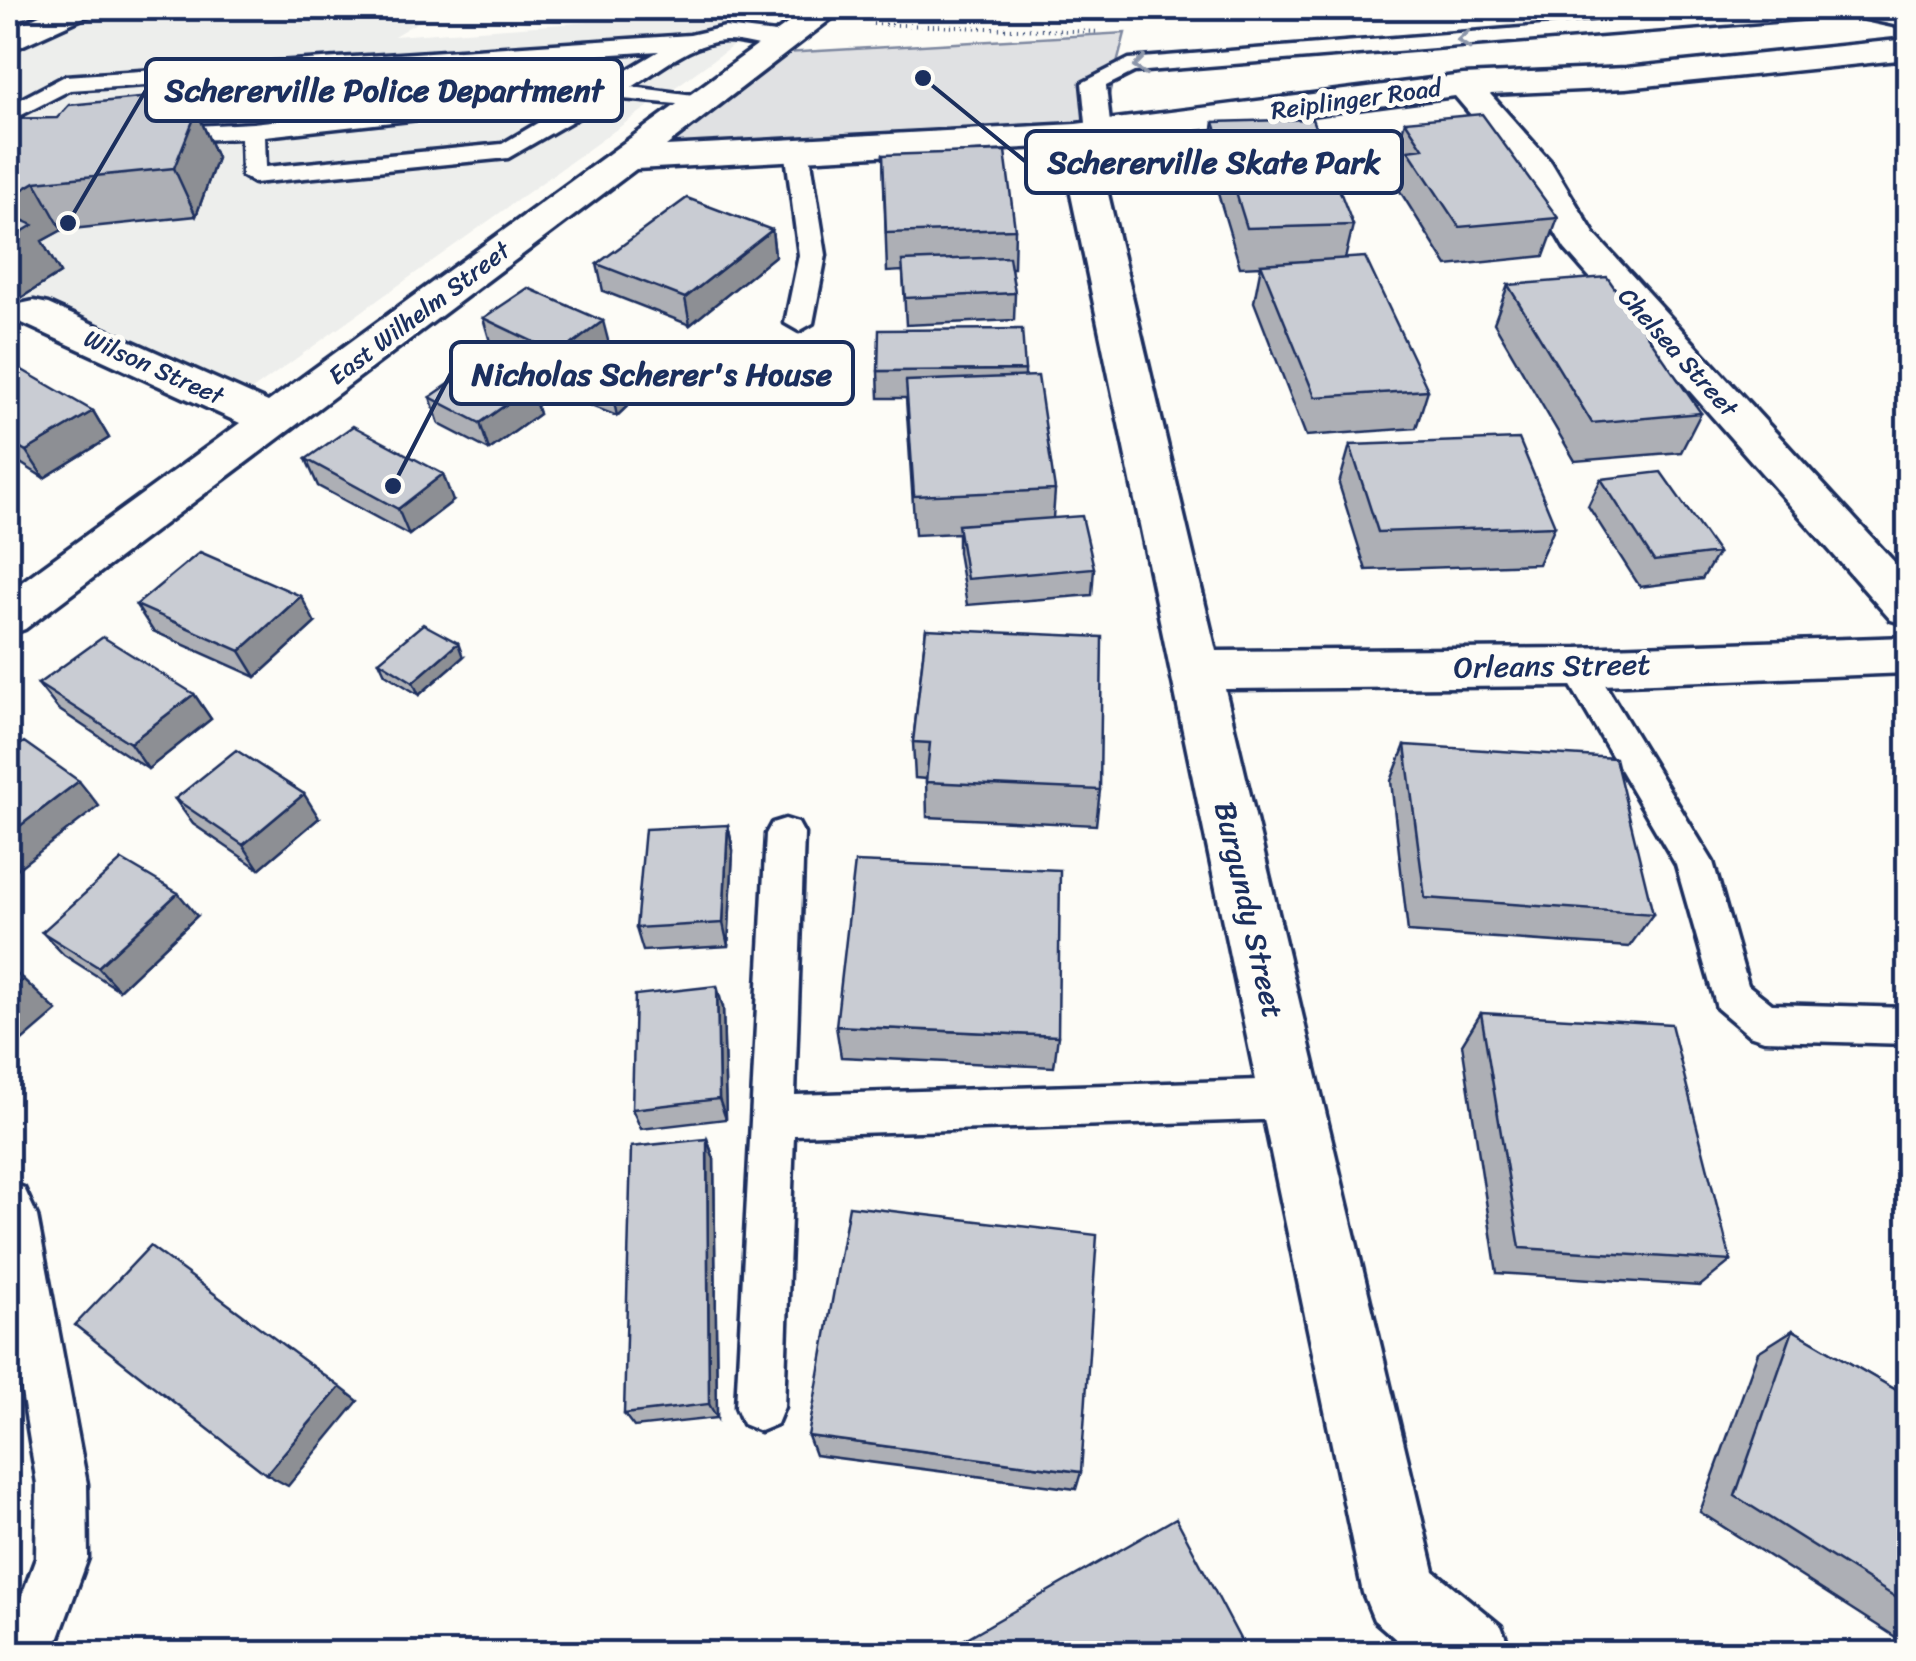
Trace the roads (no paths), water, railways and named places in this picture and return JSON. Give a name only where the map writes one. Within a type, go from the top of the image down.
[{"type":"street","points":[[8,42],[78,8]]},
{"type":"street","name":"East Wilhelm Street","points":[[8,617],[829,8]]},
{"type":"street","name":"Reiplinger Road","points":[[624,159],[1087,134],[1463,85],[1626,78],[1908,48]]},
{"type":"street","name":"Chelsea Street","points":[[1463,85],[1538,170],[1579,241],[1908,608]]},
{"type":"street","name":"Burgundy Street","points":[[1087,134],[1195,670],[1401,1593],[1473,1654]]},
{"type":"street","name":"Wilson Street","points":[[34,312],[273,422]]},
{"type":"street","name":"Orleans Street","points":[[1195,670],[1577,666],[1908,655]]},
{"type":"lane","points":[[1087,134],[1094,83],[1129,66],[1848,8],[1884,13],[1908,22]]},
{"type":"lane","points":[[8,115],[65,82],[690,42],[725,34],[784,41]]},
{"type":"lane","points":[[253,130],[254,176],[508,151],[690,42]]},
{"type":"lane","points":[[140,136],[253,130],[609,91],[701,102]]},
{"type":"lane","points":[[797,148],[815,251],[812,284],[798,323]]},
{"type":"lane","points":[[1577,666],[1694,862],[1731,994],[1764,1022],[1908,1026]]},
{"type":"lane","points":[[760,1406],[785,834]]},
{"type":"lane","points":[[772,1116],[1291,1100]]},
{"type":"lane","points":[[8,1203],[18,1232],[62,1484],[62,1558],[26,1654]]},
{"type":"place","name":"Schererville Skate Park","points":[[923,78]]},
{"type":"place","name":"Schererville Police Department","points":[[68,223]]},
{"type":"place","name":"Nicholas Scherer's House","points":[[393,486]]}]
